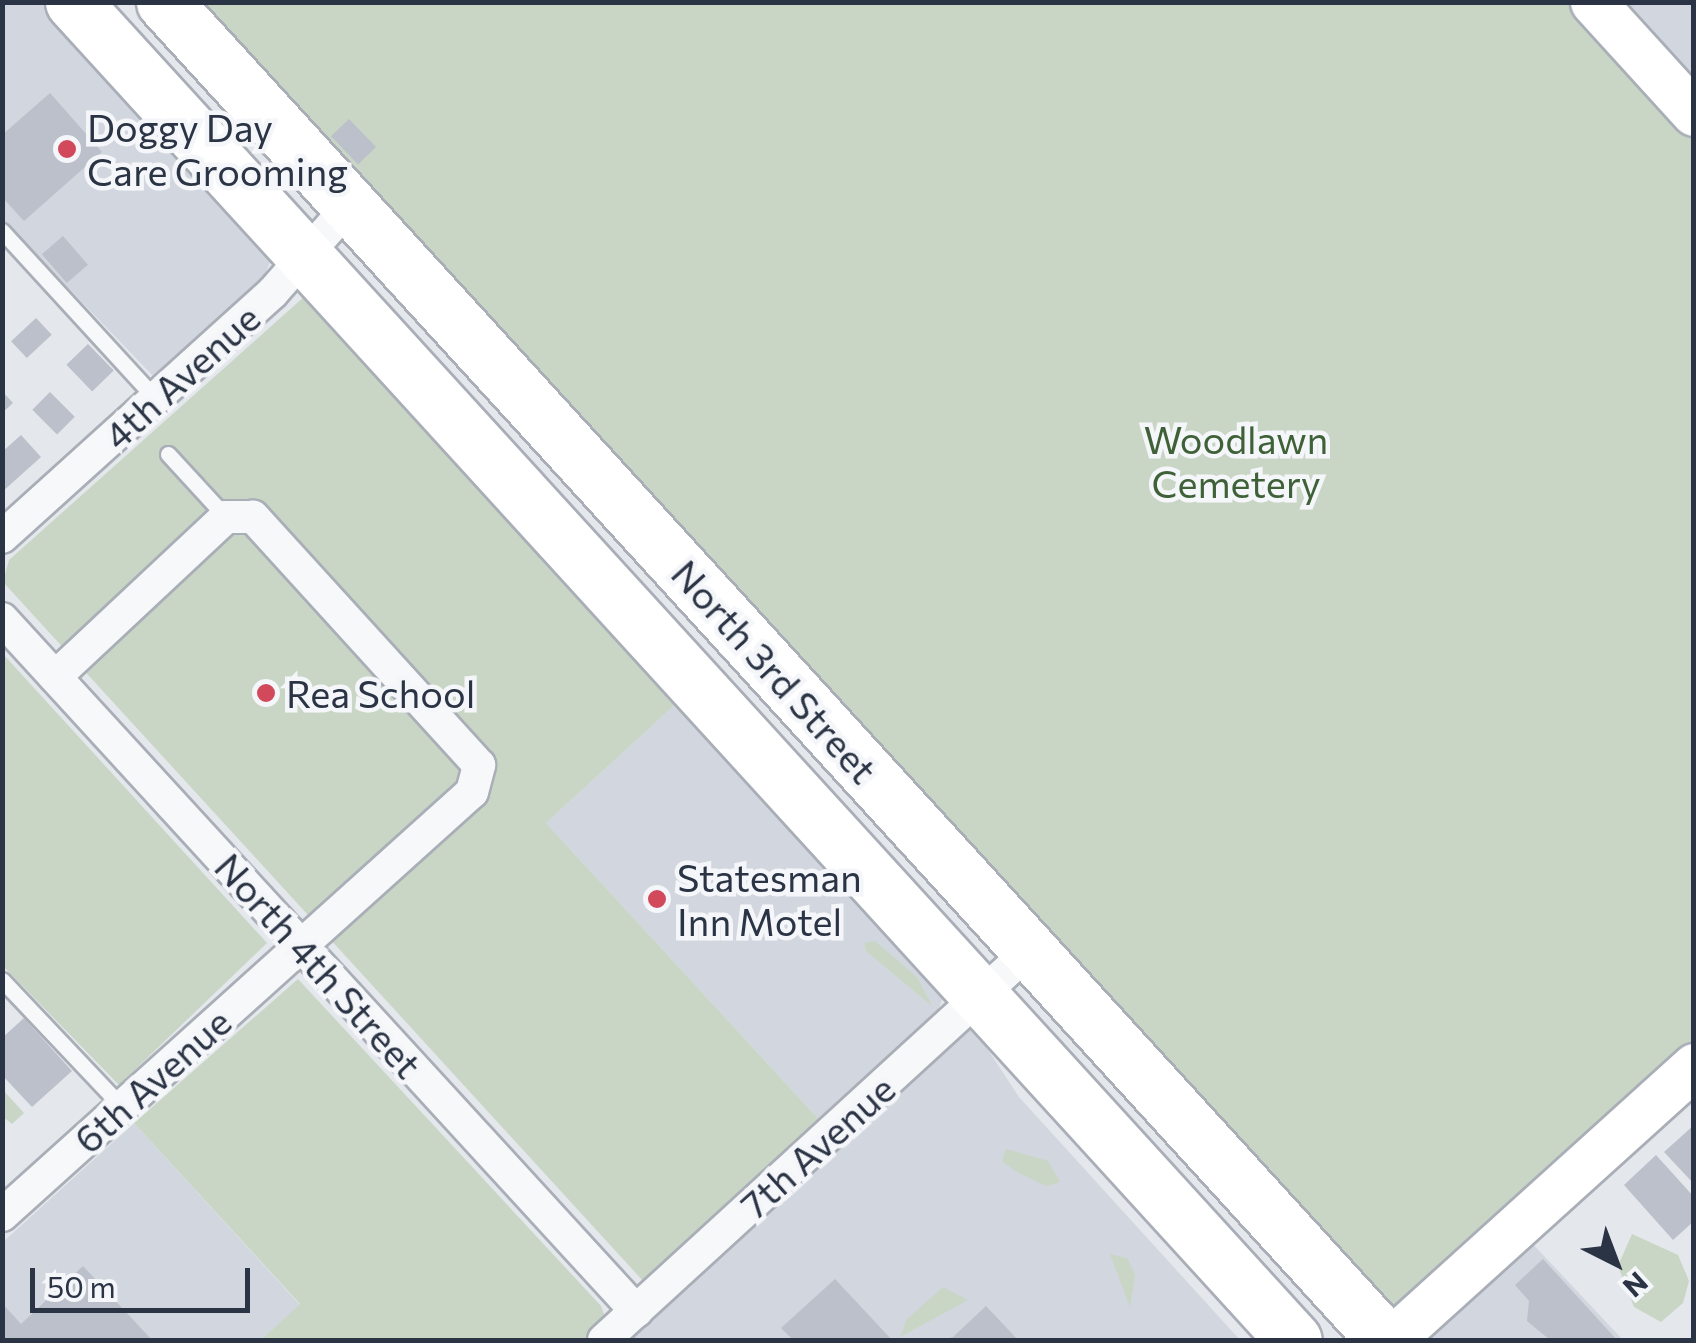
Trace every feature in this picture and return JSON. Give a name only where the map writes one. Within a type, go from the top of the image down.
[{"type":"highway","name":"North 3rd Street","points":[[72,2],[1294,1340]]},
{"type":"highway","name":"North 3rd Street","points":[[164,2],[1388,1340]]},
{"type":"street","points":[[1593,2],[1694,113]]},
{"type":"street","name":"4th Avenue","points":[[2,538],[304,257],[350,206]]},
{"type":"street","name":"6th Avenue","points":[[2,1215],[472,792],[478,765],[271,530],[253,517],[226,518]]},
{"type":"street","points":[[55,677],[226,518]]},
{"type":"street","name":"North 4th Street","points":[[2,620],[636,1311]]},
{"type":"street","name":"7th Avenue","points":[[604,1340],[1030,950]]},
{"type":"street","points":[[1388,1340],[1694,1066]]},
{"type":"lane","points":[[2,231],[156,398]]},
{"type":"lane","points":[[168,454],[226,518]]},
{"type":"lane","points":[[2,980],[122,1107]]},
{"type":"shaded area","points":[[3,3],[44,3],[273,256],[262,280],[154,377],[3,220]]},
{"type":"shaded area","points":[[1629,3],[1693,3],[1693,87],[1622,9]]},
{"type":"shaded area","points":[[679,701],[944,994],[933,1025],[824,1125],[546,823]]},
{"type":"shaded area","points":[[975,1030],[1019,1097],[1240,1340],[631,1340],[962,1032]]},
{"type":"shaded area","points":[[134,1123],[300,1305],[261,1340],[3,1340],[3,1242]]},
{"type":"shaded area","points":[[1529,1240],[1623,1340],[1427,1340],[1429,1331]]},
{"type":"green space","name":"Woodlawn Cemetery","points":[[198,3],[1572,3],[1693,135],[1693,1043],[1410,1303],[1387,1306]]},
{"type":"green space","points":[[305,296],[679,701],[546,823],[824,1125],[644,1282],[3,582],[9,560]]},
{"type":"green space","points":[[3,654],[267,943],[119,1085],[3,966]]},
{"type":"green space","points":[[875,941],[917,977],[932,1006],[866,951],[864,943]]},
{"type":"green space","points":[[298,979],[601,1306],[606,1319],[584,1340],[261,1340],[300,1304],[134,1123]]},
{"type":"green space","points":[[3,1090],[24,1113],[12,1124],[3,1117]]},
{"type":"green space","points":[[1006,1149],[1048,1161],[1060,1182],[1046,1186],[1017,1172],[1002,1161]]},
{"type":"green space","points":[[1632,1234],[1678,1255],[1689,1281],[1683,1303],[1661,1322],[1634,1307],[1618,1266]]},
{"type":"green space","points":[[1110,1254],[1127,1258],[1135,1275],[1130,1307]]},
{"type":"green space","points":[[943,1287],[968,1300],[900,1337],[907,1319]]},
{"type":"building","points":[[50,93],[102,152],[24,221],[2,197],[2,135]]},
{"type":"building","points":[[349,119],[376,147],[358,164],[331,136]]},
{"type":"building","points":[[63,236],[88,265],[67,283],[42,254]]},
{"type":"building","points":[[36,318],[52,335],[27,358],[11,341]]},
{"type":"building","points":[[88,344],[114,371],[92,391],[66,365]]},
{"type":"building","points":[[2,391],[13,403],[2,413]]},
{"type":"building","points":[[50,392],[75,417],[57,434],[32,410]]},
{"type":"building","points":[[21,435],[41,457],[2,492],[2,452]]},
{"type":"building","points":[[24,1018],[72,1071],[32,1107],[2,1075],[2,1038]]},
{"type":"building","points":[[1694,1125],[1694,1184],[1664,1152]]},
{"type":"building","points":[[1656,1155],[1694,1197],[1694,1221],[1673,1240],[1624,1185]]},
{"type":"building","points":[[1543,1259],[1617,1340],[1550,1340],[1527,1321],[1529,1301],[1515,1285]]},
{"type":"building","points":[[83,1266],[152,1340],[2,1340],[2,1303],[21,1324]]},
{"type":"building","points":[[835,1279],[892,1340],[793,1340],[781,1328]]},
{"type":"building","points":[[986,1306],[1018,1340],[941,1340],[953,1337]]},
{"type":"place","name":"Doggy Day Care Grooming","points":[[67,149]]},
{"type":"place","name":"Rea School","points":[[266,693]]},
{"type":"place","name":"Statesman Inn Motel","points":[[657,899]]}]
